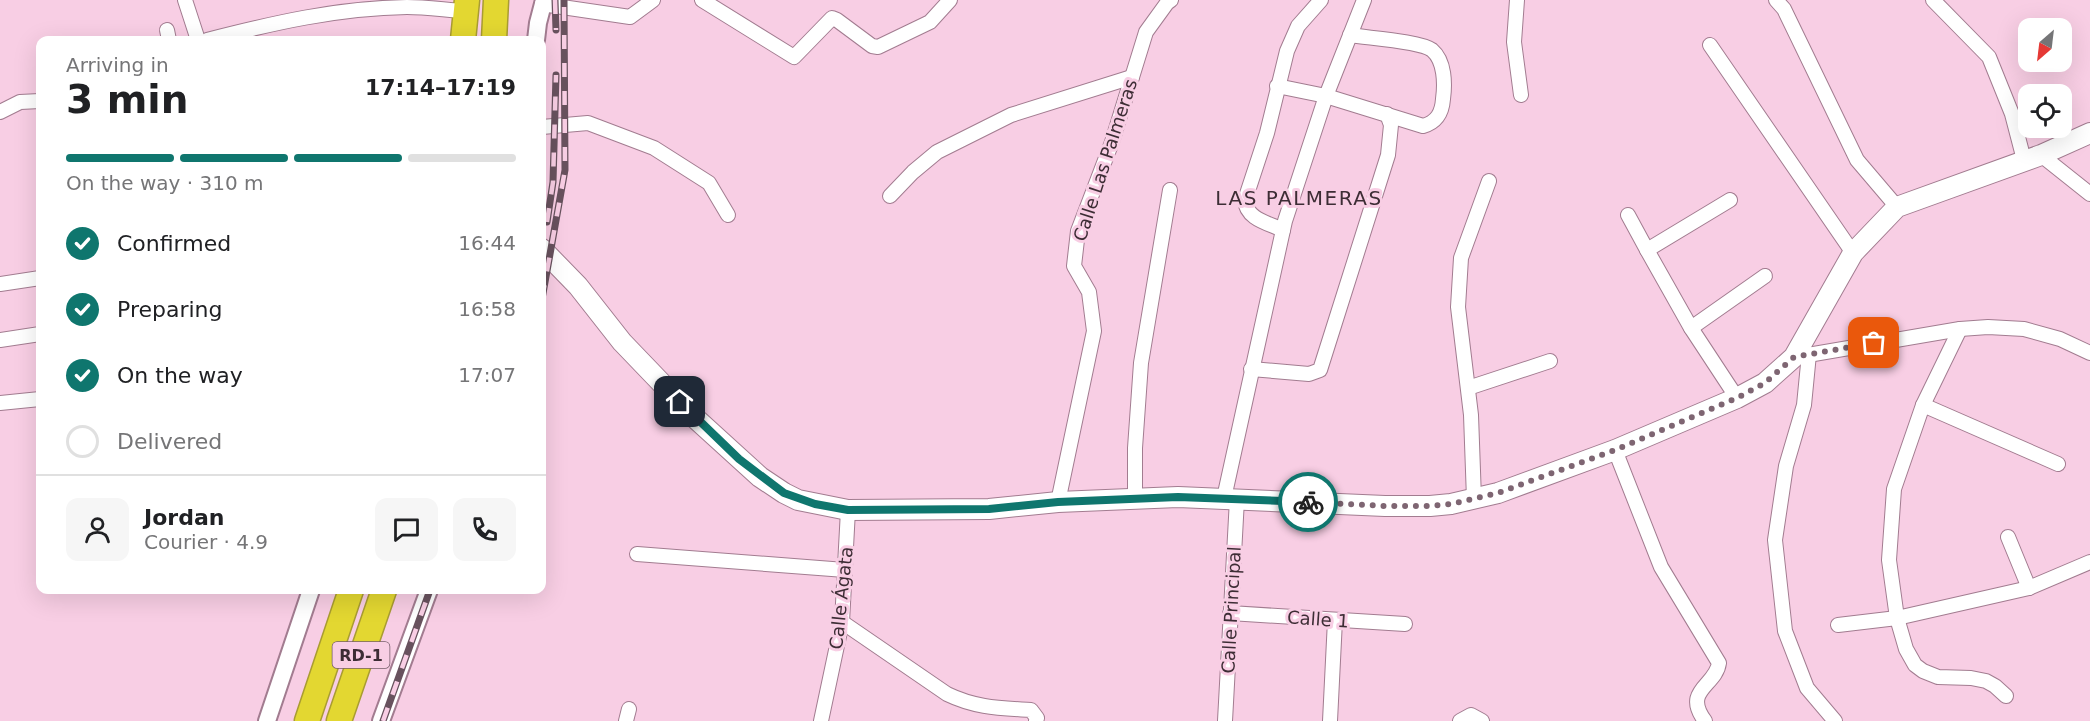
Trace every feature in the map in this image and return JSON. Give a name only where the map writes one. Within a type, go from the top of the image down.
[{"type":"highway","points":[[494,36],[496,0]]},
{"type":"highway","points":[[463,36],[467,6]]},
{"type":"highway","name":"RD-1","points":[[307,721],[350,594]]},
{"type":"highway","name":"RD-1","points":[[339,721],[383,594]]},
{"type":"main road","points":[[546,253],[578,286],[622,342],[694,417],[739,459],[760,477],[791,496],[815,504],[848,510],[989,509],[1058,502],[1178,497],[1430,506],[1498,493],[1615,450],[1737,398],[1765,383],[1802,356],[1853,253],[1897,207],[2090,133]]},
{"type":"street","points":[[185,0],[197,36]]},
{"type":"street","points":[[537,36],[543,2],[630,17],[653,0]]},
{"type":"street","points":[[702,0],[794,57],[832,18],[872,46],[878,47],[930,22],[950,0]]},
{"type":"street","name":"Calle Las Palmeras","points":[[1058,502],[1094,331],[1089,292],[1074,266],[1078,231],[1112,142],[1146,32],[1171,0]]},
{"type":"street","points":[[1283,230],[1252,216],[1246,209],[1245,200],[1267,132],[1277,86],[1298,26],[1321,0]]},
{"type":"street","name":"Calle Principal","points":[[1225,721],[1230,613],[1231,499],[1251,369],[1283,230],[1326,96],[1364,0]]},
{"type":"street","points":[[1517,0],[1514,42],[1521,95]]},
{"type":"street","points":[[1776,0],[1784,9],[1857,160],[1897,207]]},
{"type":"street","points":[[1933,0],[1989,57],[2032,157],[2090,194]]},
{"type":"street","points":[[223,36],[300,17],[356,10],[467,6]]},
{"type":"street","points":[[1277,86],[1326,96],[1423,126],[1432,123],[1442,110],[1445,82],[1440,61],[1434,51],[1425,47],[1350,35]]},
{"type":"street","points":[[1710,45],[1853,253]]},
{"type":"street","points":[[890,196],[913,172],[938,152],[1011,115],[1132,78]]},
{"type":"street","points":[[0,112],[20,102],[36,101]]},
{"type":"street","points":[[1251,369],[1309,374],[1320,370],[1388,155],[1391,125],[1387,114]]},
{"type":"street","points":[[546,127],[588,123],[654,148],[709,183],[728,215]]},
{"type":"street","points":[[1474,499],[1471,414],[1458,306],[1461,258],[1489,181]]},
{"type":"street","points":[[1135,498],[1135,448],[1141,363],[1170,190]]},
{"type":"street","points":[[1647,250],[1730,200]]},
{"type":"street","points":[[1628,215],[1690,328],[1737,398]]},
{"type":"street","points":[[1690,328],[1765,276]]},
{"type":"street","points":[[0,285],[36,279]]},
{"type":"street","points":[[1835,721],[1807,688],[1785,631],[1774,540],[1786,466],[1804,405],[1802,356],[1960,329],[1988,327],[2024,329],[2060,339],[2090,354]]},
{"type":"street","points":[[1960,329],[1923,405],[1894,489],[1889,560],[1896,618],[1906,650],[1923,671],[1938,677],[1986,681],[2006,696]]},
{"type":"street","points":[[0,340],[36,335]]},
{"type":"street","points":[[1468,388],[1550,361]]},
{"type":"street","points":[[0,403],[36,399]]},
{"type":"street","points":[[1923,405],[2058,464]]},
{"type":"street","points":[[1615,450],[1660,567],[1719,663],[1718,670],[1698,695],[1697,706],[1705,721]]},
{"type":"street","name":"Calle Ágata","points":[[821,721],[842,622],[848,510]]},
{"type":"street","points":[[2008,537],[2029,588]]},
{"type":"street","points":[[637,554],[845,570]]},
{"type":"street","points":[[1838,626],[1896,618],[2029,588],[2090,562]]},
{"type":"street","points":[[267,721],[310,594]]},
{"type":"street","points":[[381,721],[428,594]]},
{"type":"street","name":"Calle 1","points":[[1230,613],[1405,624]]},
{"type":"street","points":[[1330,721],[1335,621]]},
{"type":"street","points":[[842,622],[947,694],[966,704],[1031,711],[1037,718],[1036,721]]},
{"type":"street","points":[[1460,721],[1471,715],[1482,721]]},
{"type":"railway","points":[[555,0],[556,30]]},
{"type":"railway","points":[[546,277],[565,170],[564,0]]},
{"type":"railway","points":[[547,222],[553,182],[556,75]]},
{"type":"railway","points":[[383,721],[429,594]]},
{"type":"way so far","points":[[1308,502],[1430,506],[1451,504],[1498,493],[1615,450],[1737,398],[1765,383],[1794,357],[1874,343]]},
{"type":"district","name":"LAS PALMERAS","points":[[1299,198]]},
{"type":"route","points":[[680,402],[739,459],[784,493],[798,500],[848,510],[989,509],[1058,502],[1178,497],[1308,502]]}]
